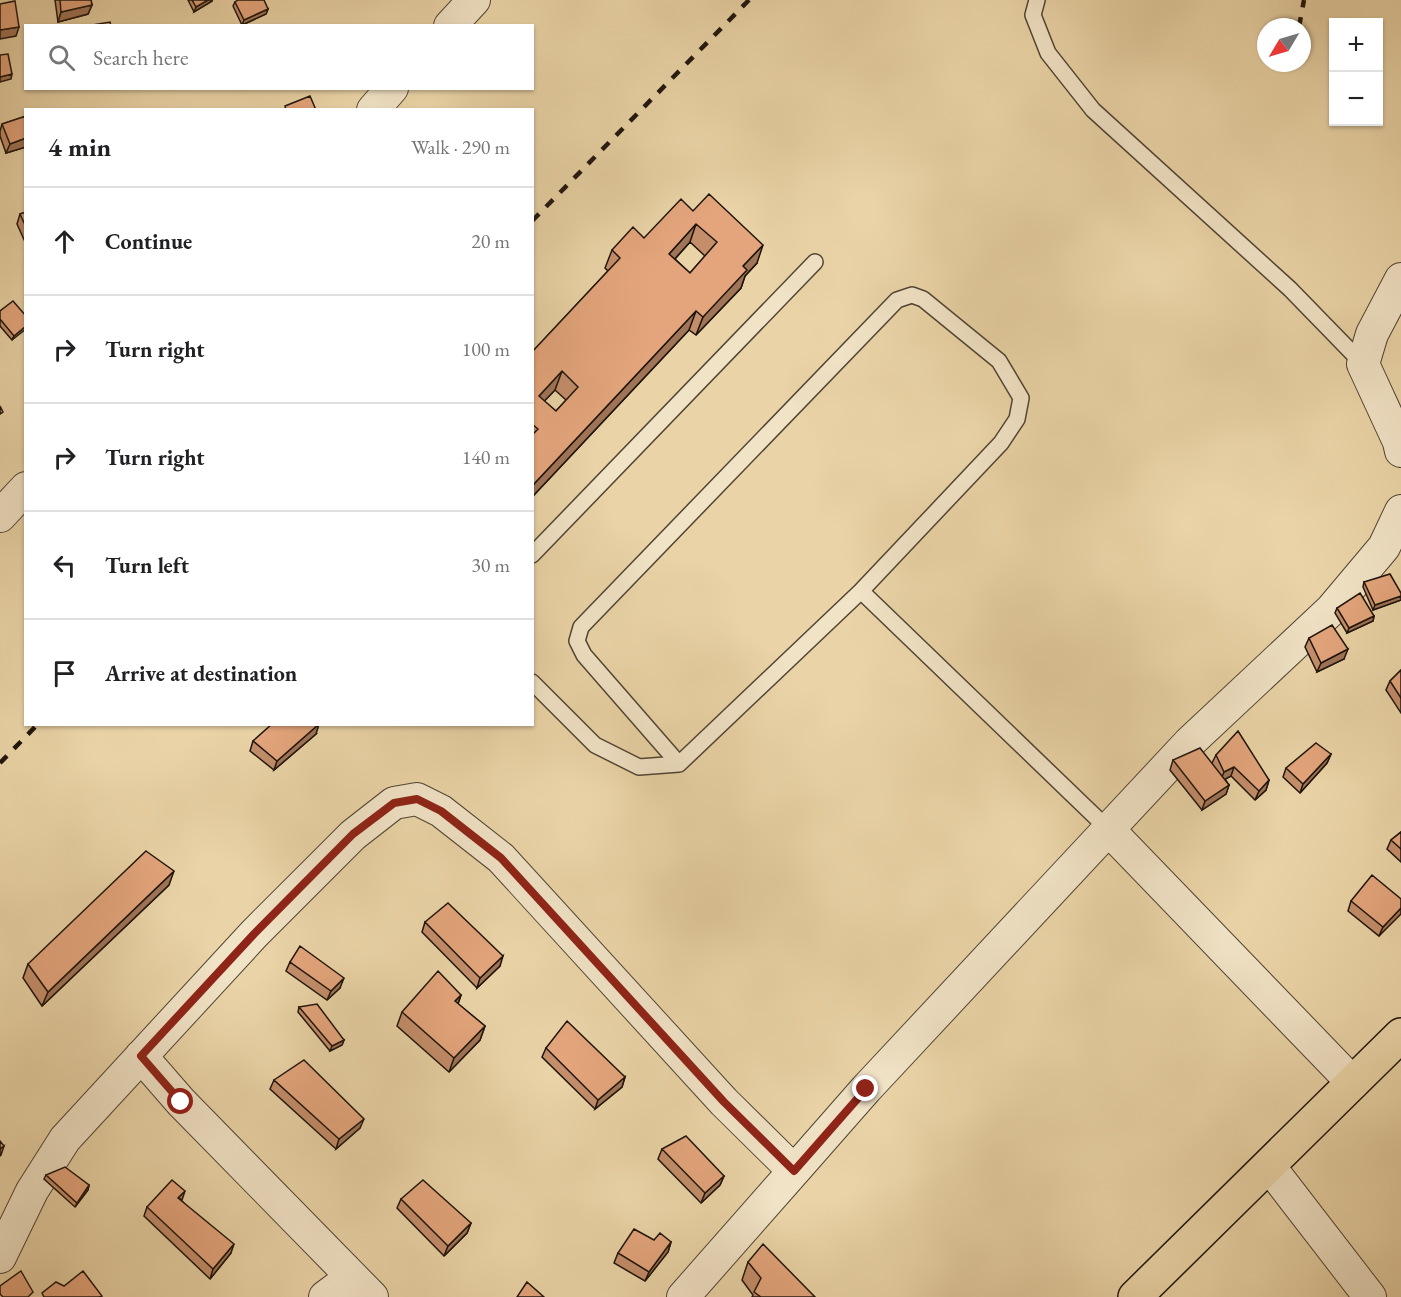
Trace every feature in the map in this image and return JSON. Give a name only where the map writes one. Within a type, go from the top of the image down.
[{"type":"main road","points":[[1135,1297],[1401,1035]]},
{"type":"street","points":[[452,24],[474,0]]},
{"type":"street","points":[[375,108],[390,90]]},
{"type":"street","points":[[1401,279],[1372,334],[1363,364],[1401,451]]},
{"type":"street","points":[[0,516],[24,490]]},
{"type":"street","points":[[684,1297],[866,1089],[1107,828],[1189,742],[1331,610],[1384,547],[1401,511]]},
{"type":"street","points":[[0,1257],[32,1191],[65,1139],[254,934],[353,834],[394,803],[417,799],[441,811],[501,858],[724,1102],[794,1171]]},
{"type":"street","points":[[1107,828],[1353,1083]]},
{"type":"street","points":[[141,1056],[181,1102],[362,1287],[325,1297]]},
{"type":"street","points":[[1269,1166],[1370,1297]]},
{"type":"lane","points":[[1037,0],[1033,15],[1048,53],[1093,110],[1290,289],[1363,364]]},
{"type":"lane","points":[[534,553],[815,262]]},
{"type":"lane","points":[[534,684],[595,746],[639,767],[679,764],[861,591],[1001,443],[1017,419],[1021,398],[999,361],[923,299],[912,296],[897,300],[581,627],[577,641],[584,655],[679,764]]},
{"type":"lane","points":[[861,591],[1107,828]]},
{"type":"building","points":[[60,0],[91,0],[92,5],[61,12]]},
{"type":"building","points":[[192,0],[208,0],[196,7]]},
{"type":"building","points":[[264,0],[268,9],[244,20],[235,2]]},
{"type":"building","points":[[15,1],[19,27],[0,30],[0,4]]},
{"type":"building","points":[[8,54],[12,74],[0,77],[0,55]]},
{"type":"building","points":[[310,96],[315,108],[286,108],[285,106]]},
{"type":"building","points":[[24,117],[24,139],[10,144],[2,124]]},
{"type":"building","points":[[709,194],[763,245],[743,266],[747,270],[703,317],[696,311],[534,484],[534,433],[538,429],[534,426],[534,350],[620,258],[612,250],[633,227],[644,238],[681,199],[693,211]],"holes":[[[696,224],[717,242],[690,273],[669,254]],[[562,371],[578,387],[556,411],[539,396]]]},
{"type":"building","points":[[13,301],[24,314],[24,328],[14,336],[0,319],[0,311]]},
{"type":"building","points":[[1390,574],[1401,596],[1375,605],[1364,582]]},
{"type":"building","points":[[1360,593],[1374,616],[1349,628],[1337,608]]},
{"type":"building","points":[[1332,625],[1348,649],[1321,663],[1309,638]]},
{"type":"building","points":[[1401,670],[1401,698],[1390,681]]},
{"type":"building","points":[[270,726],[317,726],[277,761],[253,741]]},
{"type":"building","points":[[1238,731],[1269,780],[1259,791],[1234,767],[1224,772],[1216,755]]},
{"type":"building","points":[[1316,743],[1331,754],[1303,784],[1286,768]]},
{"type":"building","points":[[1200,748],[1229,785],[1205,801],[1173,760]]},
{"type":"building","points":[[1401,832],[1401,849],[1391,840]]},
{"type":"building","points":[[146,851],[174,871],[48,992],[28,964]]},
{"type":"building","points":[[1372,875],[1401,899],[1401,908],[1383,927],[1351,901]]},
{"type":"building","points":[[448,903],[503,956],[480,978],[425,922]]},
{"type":"building","points":[[300,946],[344,978],[331,991],[290,962]]},
{"type":"building","points":[[438,971],[461,995],[455,1001],[485,1026],[454,1058],[402,1012]]},
{"type":"building","points":[[317,1004],[344,1040],[332,1046],[299,1007]]},
{"type":"building","points":[[567,1021],[625,1077],[598,1100],[546,1048]]},
{"type":"building","points":[[304,1060],[364,1119],[339,1139],[274,1080]]},
{"type":"building","points":[[686,1136],[724,1176],[705,1193],[662,1149]]},
{"type":"building","points":[[65,1167],[89,1185],[77,1203],[46,1175]]},
{"type":"building","points":[[172,1180],[185,1191],[178,1198],[234,1244],[213,1269],[147,1207]]},
{"type":"building","points":[[423,1180],[471,1223],[448,1246],[401,1199]]},
{"type":"building","points":[[634,1229],[654,1240],[660,1233],[671,1242],[649,1272],[618,1253]]},
{"type":"building","points":[[763,1244],[815,1297],[761,1297],[754,1292],[761,1278],[748,1262]]},
{"type":"building","points":[[21,1271],[33,1292],[28,1297],[3,1297],[0,1294],[0,1286]]},
{"type":"building","points":[[83,1271],[102,1296],[44,1297],[42,1293],[56,1282],[64,1286]]},
{"type":"building","points":[[527,1282],[544,1297],[517,1297]]},
{"type":"railway","points":[[534,219],[749,0]]},
{"type":"railway","points":[[1301,18],[1304,0]]},
{"type":"railway","points":[[0,763],[36,726]]},
{"type":"route","points":[[181,1102],[141,1056],[254,934],[353,834],[394,803],[417,799],[441,811],[501,858],[724,1102],[794,1171],[866,1089]]}]
